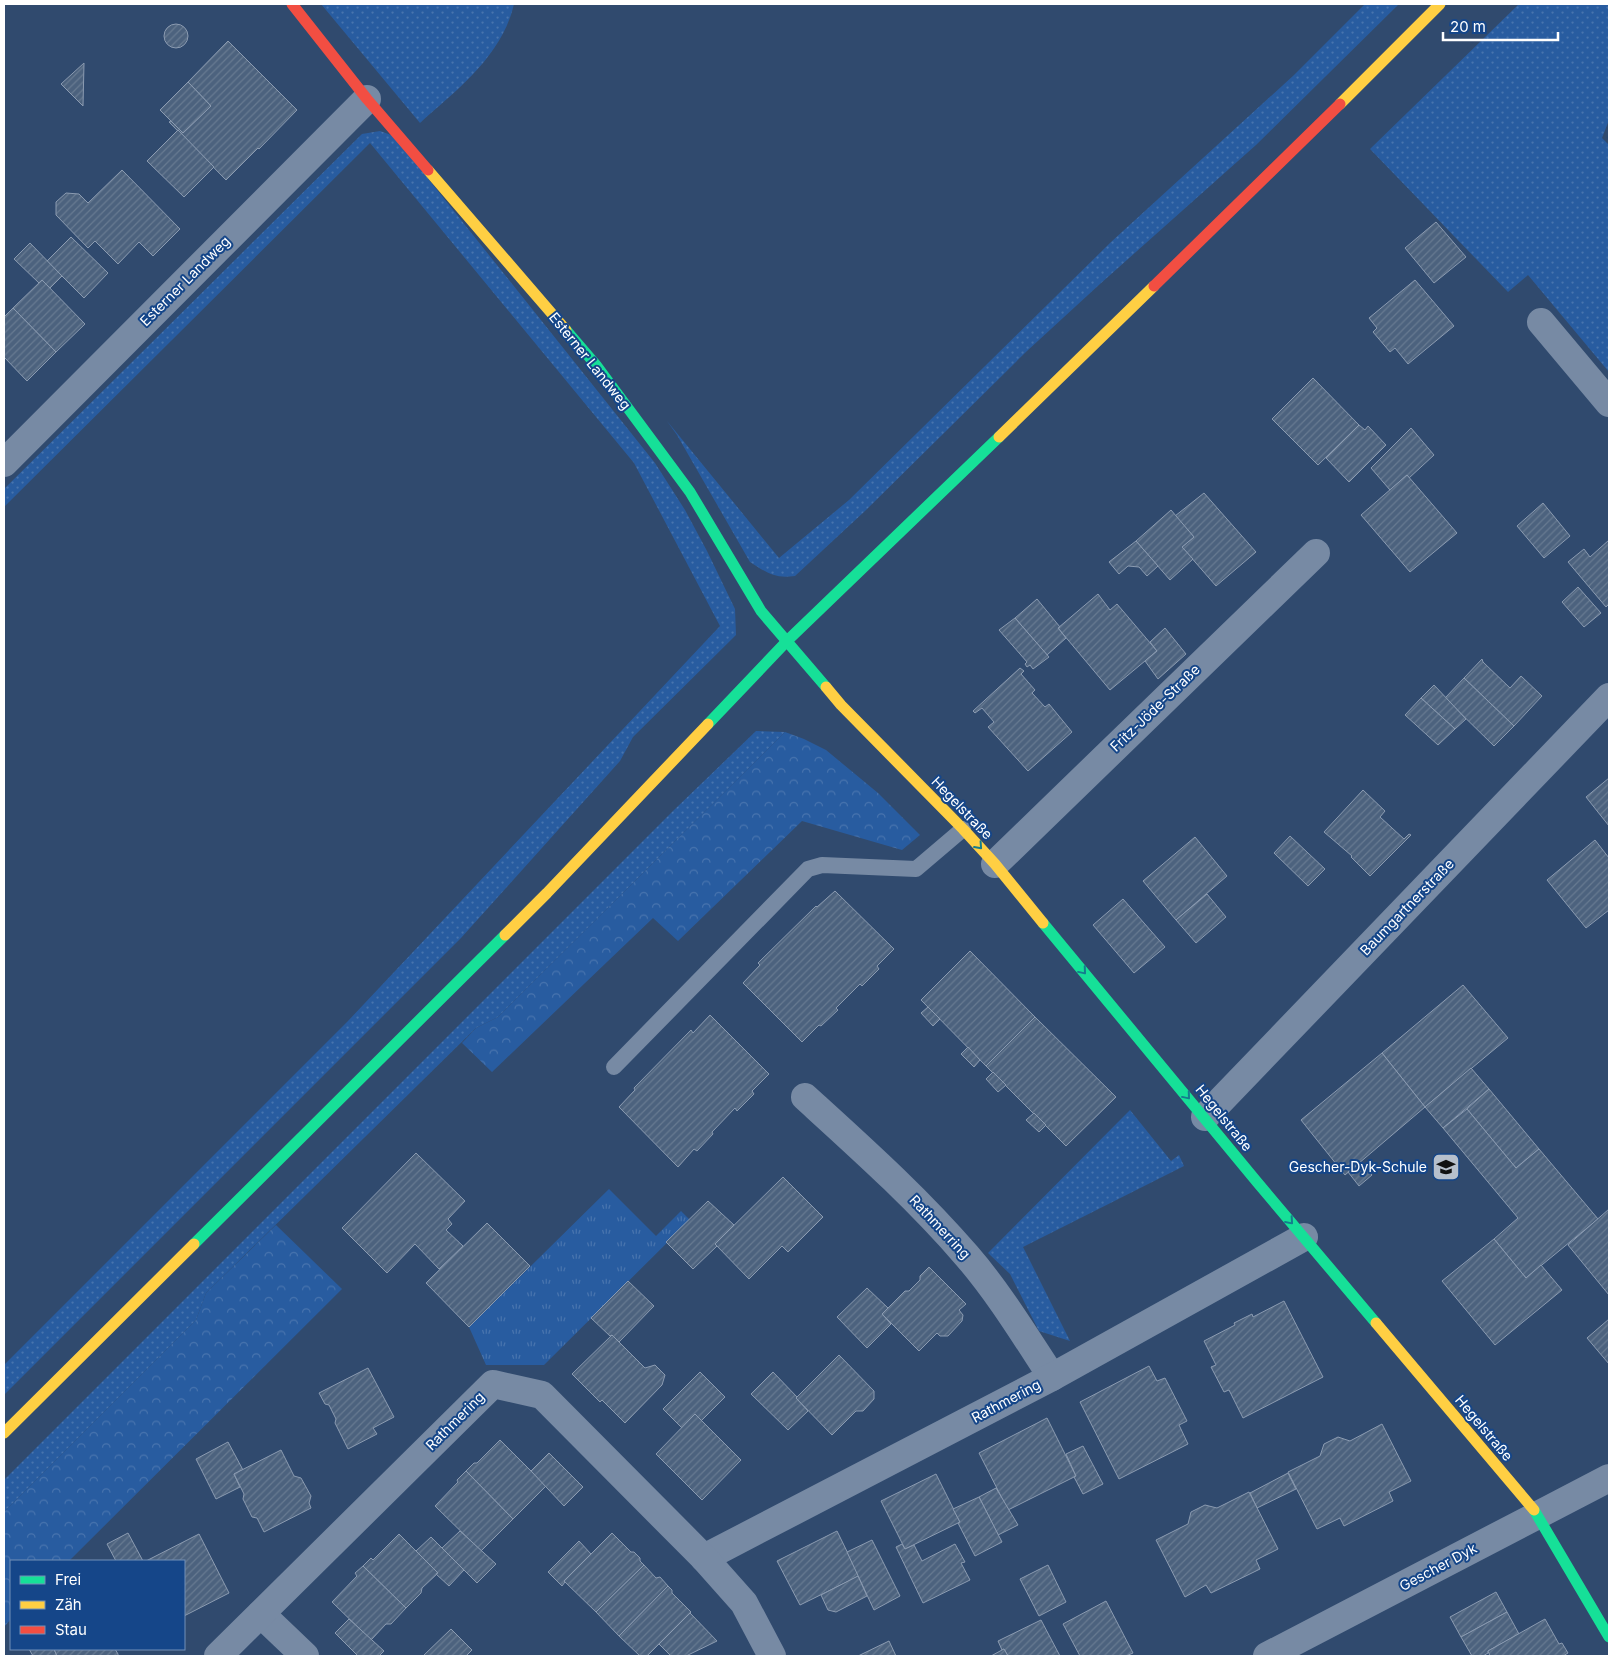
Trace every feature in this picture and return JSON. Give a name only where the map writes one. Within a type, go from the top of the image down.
[{"type":"street","name":"Esterner Landweg","points":[[292,4],[367,99],[596,365],[690,492],[761,611],[786,641]]},
{"type":"street","points":[[4,1433],[547,893],[786,641],[1220,223],[1440,4]]},
{"type":"street","name":"Esterner Landweg","points":[[4,463],[367,99]]},
{"type":"street","points":[[1541,322],[1609,403]]},
{"type":"street","name":"Fritz-Jöde-Straße","points":[[995,864],[1316,553]]},
{"type":"street","name":"Hegelstraße","points":[[786,641],[841,705],[995,864],[1304,1237],[1538,1515],[1609,1637]]},
{"type":"street","name":"Baumgartnerstraße","points":[[1204,1117],[1609,697]]},
{"type":"street","name":"Rathmerring","points":[[805,1096],[892,1176],[969,1258],[1052,1377]]},
{"type":"street","name":"Rathmering","points":[[704,1558],[1052,1377],[1304,1237]]},
{"type":"street","name":"Rathmering","points":[[218,1656],[493,1384],[542,1395],[704,1558],[744,1603],[772,1656]]},
{"type":"street","name":"Gescher Dyk","points":[[1267,1656],[1609,1478]]},
{"type":"street","points":[[261,1614],[306,1656]]},
{"type":"lane","points":[[614,1067],[808,869],[822,865],[916,869],[963,829]]},
{"type":"green space","points":[[321,4],[514,4],[500,40],[489,56],[463,84],[420,123]]},
{"type":"green space","points":[[1365,4],[1399,4],[1256,145],[1027,351],[865,511],[795,576],[776,576],[750,562],[677,435],[667,421],[779,558],[849,500],[1111,242],[1294,75]]},
{"type":"green space","points":[[1519,4],[1609,4],[1609,120],[1602,138],[1609,145],[1609,372],[1528,275],[1508,292],[1370,149]]},
{"type":"green space","points":[[380,131],[394,136],[655,463],[685,510],[735,609],[736,635],[633,737],[620,761],[461,938],[4,1395],[4,1365],[348,1021],[720,626],[634,463],[370,143],[4,507],[4,489],[362,134]]},
{"type":"green space","points":[[756,731],[785,732],[498,1017],[476,1028],[206,1293],[196,1320],[4,1512],[4,1480],[674,810]]},
{"type":"green space","points":[[785,732],[826,750],[878,793],[920,835],[902,850],[802,821],[678,941],[653,918],[492,1072],[462,1043],[476,1028],[498,1017]]},
{"type":"green space","points":[[1130,1110],[1171,1161],[1179,1155],[1184,1166],[1023,1247],[1070,1341],[1039,1331],[1010,1274],[988,1253]]},
{"type":"green space","points":[[609,1189],[656,1236],[681,1211],[690,1220],[544,1365],[486,1365],[469,1327]]},
{"type":"green space","points":[[276,1225],[342,1289],[70,1560],[10,1560],[10,1620],[4,1627],[4,1512],[196,1320],[206,1293]]},
{"type":"building","points":[[176,24],[185,27],[188,36],[185,45],[176,48],[167,45],[164,36],[167,27]]},
{"type":"building","points":[[228,41],[297,110],[226,180],[169,122],[171,121],[183,133],[211,106],[188,82]]},
{"type":"building","points":[[84,63],[83,106],[61,84]]},
{"type":"building","points":[[188,82],[211,106],[183,133],[160,110]]},
{"type":"building","points":[[178,130],[214,167],[184,197],[147,161]]},
{"type":"building","points":[[122,170],[180,229],[153,256],[139,242],[118,264],[95,241],[88,248],[56,215],[56,202],[66,193],[79,194],[88,203]]},
{"type":"building","points":[[1436,222],[1466,257],[1434,283],[1405,248]]},
{"type":"building","points":[[71,237],[108,273],[84,298],[47,261]]},
{"type":"building","points":[[30,243],[62,276],[50,288],[42,280],[39,283],[14,259]]},
{"type":"building","points":[[42,280],[85,324],[56,352],[13,308]]},
{"type":"building","points":[[1415,280],[1454,326],[1408,364],[1395,348],[1390,352],[1373,332],[1377,328],[1369,318]]},
{"type":"building","points":[[13,308],[56,352],[27,381],[4,357],[4,317]]},
{"type":"building","points":[[1313,378],[1359,425],[1318,465],[1272,419]]},
{"type":"building","points":[[1359,425],[1365,430],[1368,426],[1386,445],[1349,482],[1326,458]]},
{"type":"building","points":[[1411,428],[1434,455],[1409,478],[1407,475],[1390,490],[1371,468]]},
{"type":"building","points":[[1407,475],[1457,533],[1410,572],[1361,515]]},
{"type":"building","points":[[1204,493],[1256,552],[1216,586],[1182,547],[1194,537],[1175,516]]},
{"type":"building","points":[[1543,503],[1570,536],[1544,558],[1517,526]]},
{"type":"building","points":[[1171,510],[1194,537],[1182,547],[1193,559],[1170,580],[1136,541]]},
{"type":"building","points":[[1609,540],[1609,604],[1606,607],[1568,562],[1584,549],[1590,557]]},
{"type":"building","points":[[1136,541],[1158,566],[1147,576],[1139,567],[1128,566],[1119,574],[1109,562]]},
{"type":"building","points":[[1578,587],[1601,613],[1584,627],[1562,602]]},
{"type":"building","points":[[1098,594],[1110,610],[1117,604],[1157,651],[1110,690],[1058,628]]},
{"type":"building","points":[[1037,599],[1060,627],[1058,628],[1066,638],[1047,655],[1015,618]]},
{"type":"building","points":[[1015,618],[1049,657],[1033,669],[1030,665],[1027,667],[1025,664],[1027,662],[999,630]]},
{"type":"building","points":[[1165,628],[1186,654],[1158,679],[1145,661],[1157,651],[1150,642]]},
{"type":"building","points":[[1482,659],[1510,688],[1521,676],[1542,696],[1514,726],[1464,678]]},
{"type":"building","points":[[1020,668],[1024,671],[1021,674],[1035,690],[1032,693],[1045,707],[1049,704],[1072,732],[1028,771],[988,727],[994,722],[982,708],[975,713],[973,711]]},
{"type":"building","points":[[1464,678],[1514,726],[1494,746],[1445,698]]},
{"type":"building","points":[[1434,685],[1466,719],[1455,729],[1421,698]]},
{"type":"building","points":[[1421,698],[1455,729],[1438,745],[1405,715]]},
{"type":"building","points":[[1609,778],[1609,826],[1586,797]]},
{"type":"building","points":[[1363,790],[1385,811],[1380,817],[1404,839],[1409,834],[1411,835],[1370,876],[1352,856],[1324,832]]},
{"type":"building","points":[[1290,836],[1325,869],[1308,886],[1274,853]]},
{"type":"building","points":[[1195,837],[1227,876],[1176,920],[1143,881]]},
{"type":"building","points":[[1595,840],[1609,858],[1609,910],[1586,928],[1547,880]]},
{"type":"building","points":[[835,891],[894,949],[877,966],[879,969],[862,986],[860,984],[836,1008],[838,1010],[802,1042],[743,983],[760,965],[758,963],[816,906]]},
{"type":"building","points":[[1207,894],[1226,917],[1196,943],[1176,920]]},
{"type":"building","points":[[1123,899],[1165,947],[1134,973],[1093,925]]},
{"type":"building","points":[[970,951],[1035,1017],[986,1066],[921,1000]]},
{"type":"building","points":[[1463,985],[1508,1038],[1425,1107],[1382,1053]]},
{"type":"building","points":[[928,1007],[940,1019],[933,1026],[921,1013]]},
{"type":"building","points":[[710,1015],[769,1074],[752,1091],[754,1094],[737,1111],[735,1108],[697,1151],[694,1149],[678,1167],[619,1107],[635,1090],[634,1088],[691,1030],[693,1033]]},
{"type":"building","points":[[1035,1017],[1116,1097],[1066,1146],[986,1066]]},
{"type":"building","points":[[968,1047],[980,1060],[974,1067],[961,1054]]},
{"type":"building","points":[[1382,1053],[1425,1107],[1345,1175],[1301,1120]]},
{"type":"building","points":[[1471,1068],[1489,1089],[1443,1128],[1425,1107]]},
{"type":"building","points":[[993,1072],[1006,1085],[998,1092],[986,1079]]},
{"type":"building","points":[[1489,1089],[1539,1149],[1516,1168],[1467,1109]]},
{"type":"building","points":[[1467,1109],[1516,1168],[1539,1149],[1598,1219],[1526,1278],[1494,1239],[1518,1218],[1443,1128]]},
{"type":"building","points":[[1034,1113],[1046,1125],[1039,1132],[1026,1120]]},
{"type":"building","points":[[416,1153],[465,1201],[448,1219],[452,1224],[446,1230],[463,1246],[439,1269],[415,1244],[387,1273],[342,1228]]},
{"type":"building","points":[[1361,1162],[1372,1175],[1359,1186],[1348,1172]]},
{"type":"building","points":[[783,1177],[823,1217],[788,1252],[782,1246],[749,1279],[715,1244]]},
{"type":"building","points":[[708,1201],[734,1225],[715,1244],[717,1246],[693,1269],[666,1242]]},
{"type":"building","points":[[1609,1209],[1609,1295],[1568,1245]]},
{"type":"building","points":[[487,1223],[530,1266],[469,1327],[426,1283]]},
{"type":"building","points":[[1494,1239],[1526,1278],[1541,1265],[1562,1290],[1495,1345],[1442,1281]]},
{"type":"building","points":[[929,1267],[966,1304],[959,1310],[963,1315],[962,1321],[948,1336],[940,1336],[937,1333],[919,1351],[882,1314],[905,1291],[909,1291],[920,1280],[920,1276]]},
{"type":"building","points":[[628,1281],[654,1306],[619,1342],[591,1318]]},
{"type":"building","points":[[867,1288],[888,1308],[882,1314],[891,1324],[867,1348],[837,1317]]},
{"type":"building","points":[[1284,1301],[1323,1377],[1243,1418],[1229,1390],[1224,1392],[1211,1367],[1216,1365],[1204,1341],[1252,1314],[1253,1317]]},
{"type":"building","points":[[1609,1319],[1609,1364],[1587,1338]]},
{"type":"building","points":[[612,1335],[645,1368],[655,1365],[665,1375],[662,1385],[625,1423],[602,1400],[600,1402],[572,1374]]},
{"type":"building","points":[[839,1355],[874,1391],[874,1399],[863,1411],[856,1411],[832,1435],[796,1398]]},
{"type":"building","points":[[1149,1366],[1157,1381],[1165,1378],[1187,1421],[1179,1425],[1188,1444],[1119,1479],[1080,1402]]},
{"type":"building","points":[[368,1368],[394,1417],[373,1428],[377,1434],[348,1449],[335,1423],[336,1419],[329,1405],[325,1404],[319,1393]]},
{"type":"building","points":[[700,1372],[725,1397],[701,1421],[695,1414],[682,1428],[663,1409]]},
{"type":"building","points":[[773,1372],[808,1411],[788,1430],[751,1394]]},
{"type":"building","points":[[695,1414],[741,1460],[702,1500],[656,1454]]},
{"type":"building","points":[[1047,1418],[1076,1476],[1008,1510],[979,1453]]},
{"type":"building","points":[[1382,1424],[1411,1481],[1389,1492],[1393,1501],[1344,1526],[1340,1518],[1317,1529],[1288,1472],[1320,1456],[1324,1444],[1338,1437],[1350,1441]]},
{"type":"building","points":[[500,1440],[546,1486],[513,1519],[466,1471]]},
{"type":"building","points":[[228,1442],[243,1470],[234,1474],[240,1487],[216,1499],[196,1459]]},
{"type":"building","points":[[1083,1446],[1103,1484],[1083,1494],[1074,1477],[1076,1476],[1066,1454]]},
{"type":"building","points":[[281,1450],[294,1476],[301,1478],[311,1496],[309,1503],[311,1508],[264,1532],[257,1518],[252,1517],[243,1499],[244,1494],[234,1474]]},
{"type":"building","points":[[549,1453],[583,1487],[564,1506],[531,1471]]},
{"type":"building","points":[[466,1471],[513,1519],[481,1551],[435,1506]]},
{"type":"building","points":[[1288,1473],[1296,1489],[1257,1508],[1250,1493]]},
{"type":"building","points":[[936,1474],[960,1522],[905,1549],[881,1501]]},
{"type":"building","points":[[996,1488],[1018,1525],[998,1535],[979,1497]]},
{"type":"building","points":[[1249,1492],[1278,1549],[1256,1560],[1260,1569],[1211,1593],[1206,1585],[1185,1597],[1156,1540],[1188,1524],[1191,1512],[1205,1505],[1217,1508]]},
{"type":"building","points":[[979,1497],[1002,1542],[975,1556],[953,1509]]},
{"type":"building","points":[[460,1531],[496,1564],[477,1583],[442,1548]]},
{"type":"building","points":[[837,1531],[859,1576],[800,1605],[777,1561]]},
{"type":"building","points":[[128,1533],[142,1560],[115,1560],[107,1544]]},
{"type":"building","points":[[612,1533],[631,1552],[634,1552],[640,1558],[644,1565],[596,1612],[564,1581]]},
{"type":"building","points":[[199,1534],[229,1593],[185,1615],[185,1560],[148,1560]]},
{"type":"building","points":[[399,1534],[438,1573],[422,1588],[421,1593],[406,1608],[363,1566],[371,1558],[373,1560]]},
{"type":"building","points":[[431,1537],[464,1570],[449,1586],[416,1551]]},
{"type":"building","points":[[872,1540],[900,1596],[874,1610],[847,1552]]},
{"type":"building","points":[[579,1541],[591,1554],[564,1581],[562,1586],[548,1572]]},
{"type":"building","points":[[902,1544],[905,1549],[914,1545],[922,1561],[955,1544],[965,1562],[961,1563],[970,1580],[923,1603],[896,1547]]},
{"type":"building","points":[[644,1565],[656,1578],[660,1577],[668,1586],[619,1636],[596,1612]]},
{"type":"building","points":[[1048,1565],[1066,1602],[1039,1616],[1020,1579]]},
{"type":"building","points":[[363,1566],[406,1608],[391,1624],[386,1624],[371,1640],[332,1602],[357,1576],[355,1573]]},
{"type":"building","points":[[858,1576],[867,1596],[836,1612],[828,1610],[821,1595]]},
{"type":"building","points":[[668,1586],[672,1593],[691,1612],[647,1656],[640,1656],[619,1636]]},
{"type":"building","points":[[1496,1592],[1507,1612],[1461,1637],[1450,1617]]},
{"type":"building","points":[[1106,1601],[1133,1653],[1126,1656],[1080,1656],[1063,1624]]},
{"type":"building","points":[[1507,1612],[1519,1634],[1488,1651],[1483,1656],[1472,1656],[1461,1637]]},
{"type":"building","points":[[690,1613],[717,1641],[686,1656],[671,1656],[659,1644]]},
{"type":"building","points":[[349,1619],[384,1651],[379,1656],[358,1656],[335,1633]]},
{"type":"building","points":[[1545,1619],[1559,1644],[1562,1643],[1568,1653],[1563,1656],[1490,1656],[1488,1651]]},
{"type":"building","points":[[1041,1620],[1060,1656],[1008,1656],[1004,1649],[1002,1650],[998,1641]]},
{"type":"building","points":[[451,1629],[472,1650],[466,1656],[423,1656]]},
{"type":"building","points":[[889,1641],[896,1656],[858,1656]]},
{"type":"building","points":[[1004,1649],[1008,1656],[991,1656],[1002,1650]]},
{"type":"building","points":[[30,1650],[54,1650],[57,1656],[33,1656]]},
{"type":"building","points":[[54,1650],[116,1650],[118,1654],[118,1656],[57,1656]]},
{"type":"traffic: fast","points":[[566,330],[596,365],[690,492],[761,611],[826,687]]},
{"type":"traffic: fast","points":[[708,724],[787,641],[999,437]]},
{"type":"traffic: fast","points":[[1043,923],[1376,1323]]},
{"type":"traffic: fast","points":[[194,1244],[505,935]]},
{"type":"traffic: fast","points":[[1534,1510],[1609,1637]]},
{"type":"traffic: slow","points":[[1340,104],[1440,4]]},
{"type":"traffic: slow","points":[[428,170],[566,330]]},
{"type":"traffic: slow","points":[[999,437],[1154,286]]},
{"type":"traffic: slow","points":[[826,687],[841,705],[963,829],[995,864],[1043,923]]},
{"type":"traffic: slow","points":[[505,935],[708,724]]},
{"type":"traffic: slow","points":[[4,1433],[194,1244]]},
{"type":"traffic: slow","points":[[1376,1323],[1534,1510]]},
{"type":"traffic: jam","points":[[292,4],[367,99],[428,170]]},
{"type":"traffic: jam","points":[[1154,286],[1340,104]]},
{"type":"place","name":"Gescher-Dyk-Schule","points":[[1446,1167]]}]
